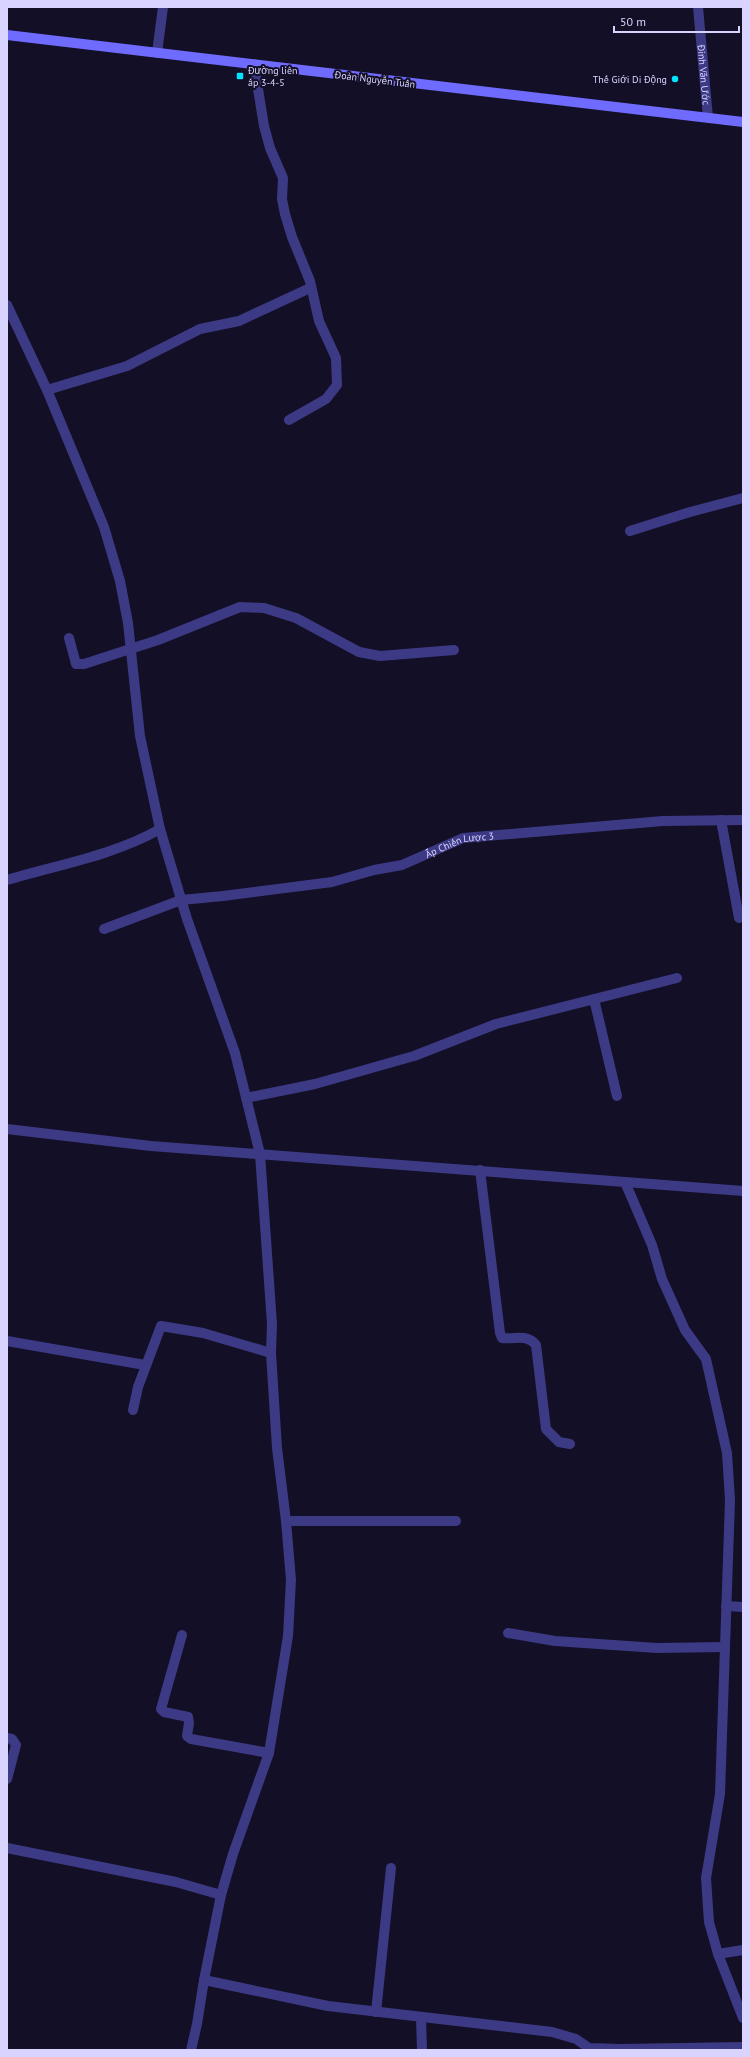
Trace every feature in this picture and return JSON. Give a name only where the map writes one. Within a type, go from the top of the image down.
[{"type":"main road","name":"Đoàn Nguyễn Tuấn","points":[[7,35],[743,122]]},
{"type":"street","points":[[157,53],[163,7]]},
{"type":"street","name":"Đinh Văn Ước","points":[[698,7],[708,118]]},
{"type":"street","points":[[254,64],[264,126],[270,148],[283,178],[282,199],[285,214],[292,237],[310,281],[310,288],[319,321],[336,358],[337,385],[326,399],[289,420]]},
{"type":"street","points":[[47,390],[127,366],[200,328],[239,321],[310,288]]},
{"type":"street","points":[[7,304],[47,390],[104,527],[120,581],[130,648],[140,736],[160,829],[181,900],[235,1053],[260,1154],[272,1324],[271,1353],[277,1448],[286,1521],[290,1580],[288,1636],[269,1754],[233,1854],[221,1895],[197,2024],[190,2050]]},
{"type":"street","points":[[630,531],[690,512],[743,498]]},
{"type":"street","points":[[69,638],[76,664],[84,664],[158,640],[240,607],[264,608],[296,618],[360,652],[380,656],[454,650]]},
{"type":"street","name":"Ấp Chiến Lược 3","points":[[104,929],[181,900],[332,882],[374,870],[402,865],[463,838],[663,821],[722,825],[743,820]]},
{"type":"street","points":[[722,825],[740,918]]},
{"type":"street","points":[[7,880],[105,853],[142,840],[160,829]]},
{"type":"street","points":[[246,1098],[315,1084],[414,1056],[496,1024],[677,978]]},
{"type":"street","points":[[594,999],[617,1096]]},
{"type":"street","points":[[7,1129],[151,1146],[480,1170],[743,1192]]},
{"type":"street","points":[[480,1170],[500,1333],[502,1338],[509,1339],[527,1337],[532,1339],[536,1345],[546,1429],[559,1442],[570,1444]]},
{"type":"street","points":[[625,1182],[652,1246],[662,1279],[685,1330],[706,1359],[727,1453],[730,1500],[720,1794],[706,1878],[709,1922],[718,1954],[743,2018]]},
{"type":"street","points":[[133,1410],[145,1365],[160,1328],[166,1326],[203,1332],[271,1353]]},
{"type":"street","points":[[7,1341],[145,1365]]},
{"type":"street","points":[[286,1521],[456,1521]]},
{"type":"street","points":[[726,1606],[743,1607]]},
{"type":"street","points":[[508,1633],[554,1641],[657,1648],[725,1647]]},
{"type":"street","points":[[182,1635],[161,1709],[164,1712],[188,1718],[189,1723],[187,1736],[191,1739],[269,1754]]},
{"type":"street","points":[[7,1738],[12,1739],[16,1745],[7,1779]]},
{"type":"street","points":[[7,1848],[176,1882],[221,1895]]},
{"type":"street","points":[[376,2012],[391,1868]]},
{"type":"street","points":[[718,1954],[743,1950]]},
{"type":"street","points":[[204,1980],[328,2006],[552,2032],[576,2039],[589,2048],[620,2049],[743,2047]]},
{"type":"street","points":[[421,2017],[422,2050]]},
{"type":"place","name":"Đường liên ấp 3-4-5","points":[[240,76]]},
{"type":"place","name":"Thế Giới Di Động","points":[[675,79]]}]
